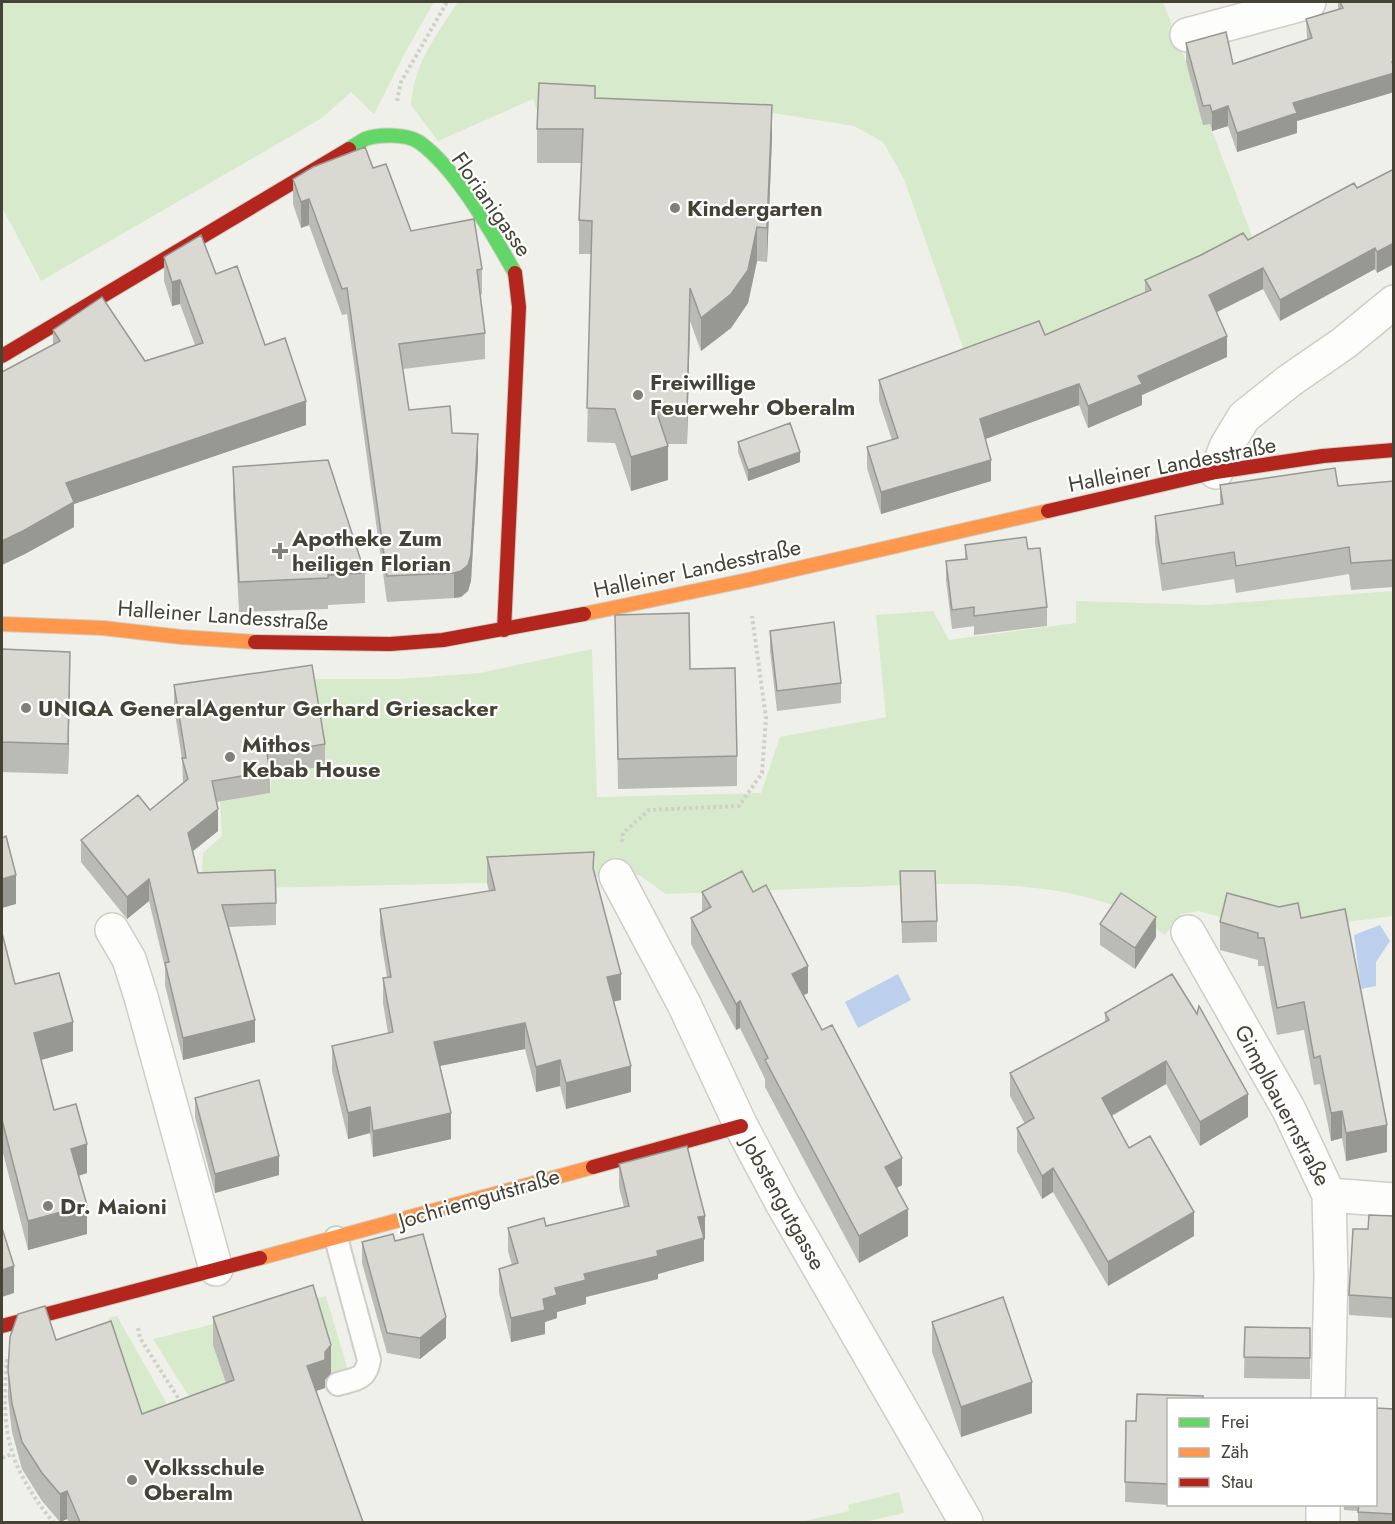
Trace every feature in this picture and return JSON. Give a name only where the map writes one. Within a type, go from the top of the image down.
[{"type":"street","points":[[1187,35],[1309,2]]},
{"type":"street","name":"Florianigasse","points":[[2,356],[366,139],[393,135],[418,141],[447,169],[482,217],[516,274],[519,307],[504,630]]},
{"type":"street","points":[[1216,472],[1227,445],[1244,417],[1289,381],[1344,343],[1394,302]]},
{"type":"street","name":"Halleiner Landesstraße","points":[[2,624],[103,628],[181,637],[257,642],[390,644],[443,640],[504,630],[748,580],[1216,472],[1323,456],[1394,450]]},
{"type":"street","name":"Jobstengutgasse","points":[[616,876],[684,1004],[741,1126],[782,1203],[966,1522]]},
{"type":"street","points":[[112,930],[129,959],[141,997],[216,1269]]},
{"type":"street","name":"Gimplbauernstraße","points":[[1188,932],[1289,1110],[1329,1195],[1331,1275],[1328,1398]]},
{"type":"street","name":"Jochriemgutstraße","points":[[3,1326],[336,1238],[741,1126]]},
{"type":"street","points":[[1329,1195],[1394,1200]]},
{"type":"street","points":[[1323,1506],[1323,1522]]},
{"type":"lane","points":[[336,1238],[369,1360],[367,1370],[361,1378],[338,1384]]},
{"type":"path","points":[[393,135],[401,82],[447,2]]},
{"type":"path","points":[[616,876],[623,833],[649,810],[739,806],[762,773],[766,718],[748,580]]},
{"type":"path","points":[[127,1292],[140,1338],[183,1406]]},
{"type":"path","points":[[3,1326],[8,1348],[4,1398],[7,1435],[17,1468],[37,1502],[53,1522]]},
{"type":"path","points":[[2,1458],[12,1454]]},
{"type":"green space","points":[[2,2],[434,2],[374,114],[351,92],[322,118],[41,281],[4,211],[2,212]]},
{"type":"green space","points":[[458,2],[1163,2],[1254,241],[1245,255],[970,368],[904,179],[883,142],[854,126],[717,104],[538,114],[533,99],[438,141],[411,105],[413,90],[427,50]]},
{"type":"green space","points":[[1393,591],[1393,916],[1270,932],[1199,911],[1181,914],[1165,935],[1143,919],[1110,905],[1038,888],[1000,885],[924,884],[666,894],[639,875],[487,883],[201,889],[203,853],[222,836],[220,802],[270,793],[272,775],[325,766],[312,679],[399,679],[480,673],[592,649],[597,797],[761,793],[780,737],[886,717],[876,615],[933,611],[949,640],[1076,623],[1076,601],[1207,605]]},
{"type":"green space","points":[[326,1296],[349,1374],[333,1379],[313,1314],[214,1344],[229,1393],[193,1403],[153,1339]]},
{"type":"green space","points":[[117,1316],[171,1411],[144,1420],[108,1318]]},
{"type":"green space","points":[[899,1492],[904,1513],[864,1522],[852,1522],[851,1520],[800,1522],[849,1511],[848,1505]]},
{"type":"water","points":[[1380,925],[1390,941],[1376,962],[1376,986],[1361,989],[1354,935]]},
{"type":"water","points":[[898,974],[911,1000],[858,1028],[845,1002]]},
{"type":"building","points":[[1340,2],[1394,2],[1394,61],[1392,62],[1394,73],[1293,103],[1297,113],[1237,133],[1228,106],[1212,112],[1210,105],[1203,106],[1186,43],[1226,32],[1233,64],[1312,38],[1306,19],[1343,8]]},
{"type":"building","points":[[539,83],[595,86],[595,98],[772,105],[767,228],[757,227],[748,270],[731,294],[701,318],[690,288],[687,411],[656,410],[668,446],[631,457],[615,409],[587,408],[592,221],[579,220],[583,129],[537,129]]},
{"type":"building","points":[[365,147],[373,168],[386,164],[411,231],[474,219],[482,269],[477,270],[485,333],[399,344],[409,410],[450,406],[452,433],[478,434],[471,555],[468,565],[454,573],[387,576],[347,288],[342,289],[309,199],[301,202],[293,179],[313,167]]},
{"type":"building","points":[[1394,169],[1394,243],[1377,252],[1375,248],[1280,300],[1263,268],[1209,295],[1227,336],[1138,376],[1142,384],[1088,406],[1079,384],[980,419],[991,460],[881,492],[867,447],[898,438],[879,380],[1039,321],[1045,335],[1151,290],[1145,280],[1243,233],[1248,240],[1354,183],[1357,188]]},
{"type":"building","points":[[201,235],[216,274],[237,266],[265,345],[285,338],[306,401],[66,483],[74,502],[2,541],[2,372],[60,341],[53,330],[102,297],[145,361],[203,343],[180,280],[172,282],[164,257]]},
{"type":"building","points":[[790,423],[800,452],[748,470],[738,442]]},
{"type":"building","points":[[328,460],[365,573],[328,575],[328,578],[239,582],[233,467]]},
{"type":"building","points":[[1335,468],[1338,486],[1394,481],[1394,560],[1351,563],[1349,547],[1236,566],[1234,552],[1162,564],[1155,516],[1223,504],[1220,485]]},
{"type":"building","points":[[1026,537],[1028,549],[1040,548],[1047,607],[974,616],[974,607],[952,610],[946,561],[967,559],[965,545]]},
{"type":"building","points":[[689,613],[690,669],[735,668],[737,756],[618,759],[615,615]]},
{"type":"building","points":[[834,622],[841,683],[777,691],[770,631]]},
{"type":"building","points":[[2,649],[70,652],[68,744],[2,742]]},
{"type":"building","points":[[312,665],[325,744],[267,754],[270,771],[212,781],[218,809],[188,833],[198,873],[275,870],[276,903],[222,905],[255,1020],[183,1038],[165,963],[169,962],[149,879],[127,897],[81,840],[138,795],[150,810],[188,779],[182,758],[186,758],[174,685]]},
{"type":"building","points":[[6,836],[16,875],[2,879],[2,838]]},
{"type":"building","points":[[594,852],[593,868],[621,974],[607,977],[631,1066],[566,1083],[560,1060],[536,1067],[525,1023],[434,1042],[451,1113],[373,1131],[370,1107],[348,1113],[332,1046],[393,1032],[383,978],[391,977],[380,909],[495,890],[487,857]]},
{"type":"building","points":[[742,871],[753,892],[766,885],[808,966],[792,974],[822,1030],[832,1025],[902,1158],[885,1167],[908,1209],[859,1236],[765,1060],[768,1058],[740,1001],[736,1004],[691,918],[711,907],[702,892]]},
{"type":"building","points":[[900,871],[935,871],[937,921],[902,922]]},
{"type":"building","points":[[1121,893],[1156,917],[1135,948],[1100,924]]},
{"type":"building","points":[[1227,893],[1279,907],[1298,903],[1301,918],[1345,909],[1387,1125],[1346,1133],[1342,1111],[1331,1113],[1320,1056],[1314,1058],[1304,1002],[1277,1008],[1264,938],[1258,938],[1258,933],[1220,922]]},
{"type":"building","points":[[2,933],[15,984],[59,973],[73,1022],[34,1033],[54,1110],[76,1104],[87,1144],[71,1149],[87,1205],[28,1221],[2,1120]]},
{"type":"building","points":[[1172,974],[1197,1014],[1199,1006],[1248,1094],[1200,1122],[1166,1061],[1102,1098],[1129,1148],[1150,1136],[1194,1212],[1108,1262],[1053,1168],[1042,1176],[1017,1128],[1034,1118],[1010,1073],[1109,1020],[1105,1013]]},
{"type":"building","points":[[259,1080],[279,1156],[215,1174],[195,1098]]},
{"type":"building","points":[[687,1146],[705,1216],[698,1217],[704,1238],[657,1251],[658,1256],[584,1274],[586,1280],[555,1288],[557,1295],[543,1299],[545,1310],[511,1318],[499,1269],[518,1263],[508,1228],[544,1218],[546,1226],[629,1206],[619,1164]]},
{"type":"building","points":[[1369,1215],[1394,1216],[1394,1298],[1349,1295],[1353,1229],[1368,1229]]},
{"type":"building","points":[[2,1228],[14,1266],[2,1270]]},
{"type":"building","points":[[393,1234],[395,1241],[423,1234],[446,1317],[420,1338],[387,1333],[362,1242]]},
{"type":"building","points":[[313,1285],[331,1345],[325,1352],[325,1360],[307,1366],[363,1522],[80,1522],[67,1491],[60,1494],[42,1473],[22,1442],[12,1404],[8,1370],[10,1337],[18,1314],[45,1306],[56,1340],[111,1321],[142,1414],[234,1380],[213,1317]]},
{"type":"building","points":[[1003,1297],[1032,1382],[961,1407],[932,1322]]},
{"type":"building","points":[[1245,1327],[1310,1328],[1310,1358],[1244,1357]]},
{"type":"building","points":[[1137,1394],[1203,1396],[1203,1398],[1167,1398],[1167,1484],[1125,1482],[1126,1421],[1136,1421]]},
{"type":"building","points":[[1377,1408],[1394,1409],[1394,1514],[1358,1512],[1359,1506],[1377,1506]]},
{"type":"traffic: fast","points":[[349,149],[365,139],[378,136],[400,136],[419,142],[447,168],[460,185],[485,221],[515,273]]},
{"type":"traffic: slow","points":[[584,614],[748,580],[1048,511]]},
{"type":"traffic: slow","points":[[2,624],[103,628],[181,637],[255,642]]},
{"type":"traffic: slow","points":[[260,1258],[593,1167]]},
{"type":"traffic: jam","points":[[2,356],[349,149]]},
{"type":"traffic: jam","points":[[504,630],[519,307],[515,273]]},
{"type":"traffic: jam","points":[[1048,511],[1216,472],[1323,456],[1394,450]]},
{"type":"traffic: jam","points":[[255,642],[390,644],[443,640],[584,614]]},
{"type":"traffic: jam","points":[[593,1167],[741,1126]]},
{"type":"traffic: jam","points":[[2,1326],[260,1258]]},
{"type":"place","name":"Kindergarten","points":[[675,208]]},
{"type":"place","name":"Freiwillige Feuerwehr Oberalm","points":[[638,395]]},
{"type":"place","name":"Apotheke Zum heiligen Florian","points":[[280,551]]},
{"type":"place","name":"UNIQA GeneralAgentur Gerhard Griesacker","points":[[26,708]]},
{"type":"place","name":"Mithos Kebab House","points":[[230,757]]},
{"type":"place","name":"Dr. Maioni","points":[[48,1206]]},
{"type":"place","name":"Volksschule Oberalm","points":[[132,1480]]}]
